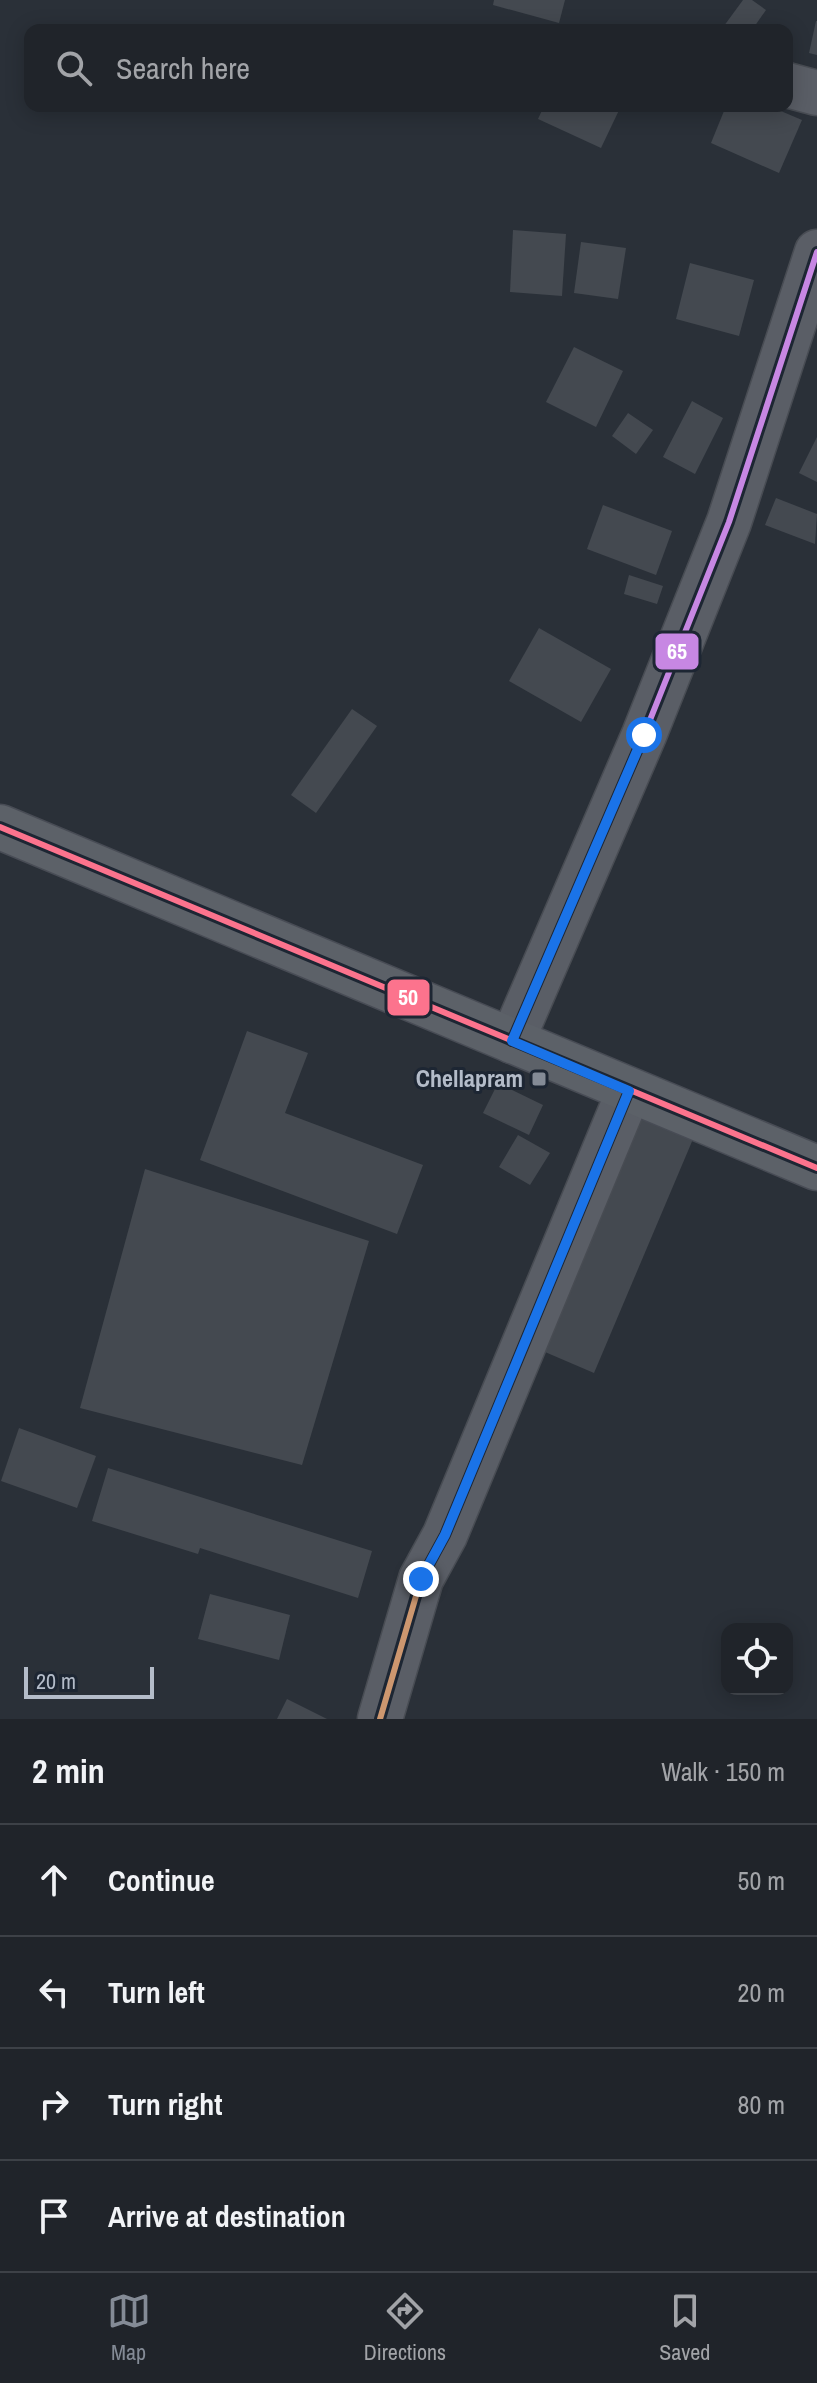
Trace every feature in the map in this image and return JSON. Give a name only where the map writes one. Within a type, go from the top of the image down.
[{"type":"main road","points":[[0,827],[817,1168]]},
{"type":"street","points":[[793,87],[817,93]]},
{"type":"street","points":[[512,1041],[644,735],[729,522],[817,252]]},
{"type":"street","points":[[380,1719],[421,1579],[445,1535],[629,1091]]},
{"type":"building","points":[[494,0],[565,0],[559,23],[493,5]]},
{"type":"building","points":[[743,0],[752,0],[766,10],[756,24],[725,24]]},
{"type":"building","points":[[817,21],[817,55],[809,53]]},
{"type":"building","points":[[541,112],[618,112],[601,148],[538,119]]},
{"type":"building","points":[[724,112],[783,112],[802,120],[779,173],[711,143]]},
{"type":"building","points":[[513,230],[566,234],[562,296],[510,292]]},
{"type":"building","points":[[581,242],[626,248],[618,299],[574,293]]},
{"type":"building","points":[[690,263],[754,280],[739,336],[676,319]]},
{"type":"building","points":[[574,347],[623,371],[596,427],[546,402]]},
{"type":"building","points":[[692,401],[723,418],[695,474],[663,457]]},
{"type":"building","points":[[628,413],[653,430],[636,454],[612,436]]},
{"type":"building","points":[[817,437],[817,482],[799,473]]},
{"type":"building","points":[[776,498],[817,514],[815,544],[765,525]]},
{"type":"building","points":[[603,505],[672,531],[656,575],[587,549]]},
{"type":"building","points":[[629,575],[663,586],[657,604],[624,594]]},
{"type":"building","points":[[539,628],[611,669],[581,722],[509,681]]},
{"type":"building","points":[[352,709],[377,726],[316,813],[291,795]]},
{"type":"building","points":[[247,1031],[308,1053],[285,1113],[423,1165],[397,1234],[200,1160]]},
{"type":"building","points":[[498,1083],[543,1105],[529,1135],[483,1113]]},
{"type":"building","points":[[641,1109],[696,1132],[594,1373],[538,1349]]},
{"type":"building","points":[[518,1135],[550,1153],[530,1185],[499,1167]]},
{"type":"building","points":[[145,1169],[369,1241],[302,1465],[80,1408]]},
{"type":"building","points":[[19,1428],[96,1456],[77,1508],[1,1481]]},
{"type":"building","points":[[108,1468],[372,1551],[358,1598],[200,1548],[198,1554],[92,1521]]},
{"type":"building","points":[[210,1594],[290,1615],[279,1660],[198,1639]]},
{"type":"building","points":[[287,1699],[327,1719],[277,1719]]},
{"type":"transit line","name":"65","points":[[512,1041],[644,735],[729,522],[817,252]]},
{"type":"transit line","name":"50","points":[[0,827],[817,1168]]},
{"type":"transit line","points":[[380,1719],[421,1579],[445,1535],[629,1091]]},
{"type":"place","name":"Chellapram","points":[[539,1079]]},
{"type":"route","points":[[421,1579],[445,1535],[505,1383],[629,1091],[512,1041],[644,735]]}]
